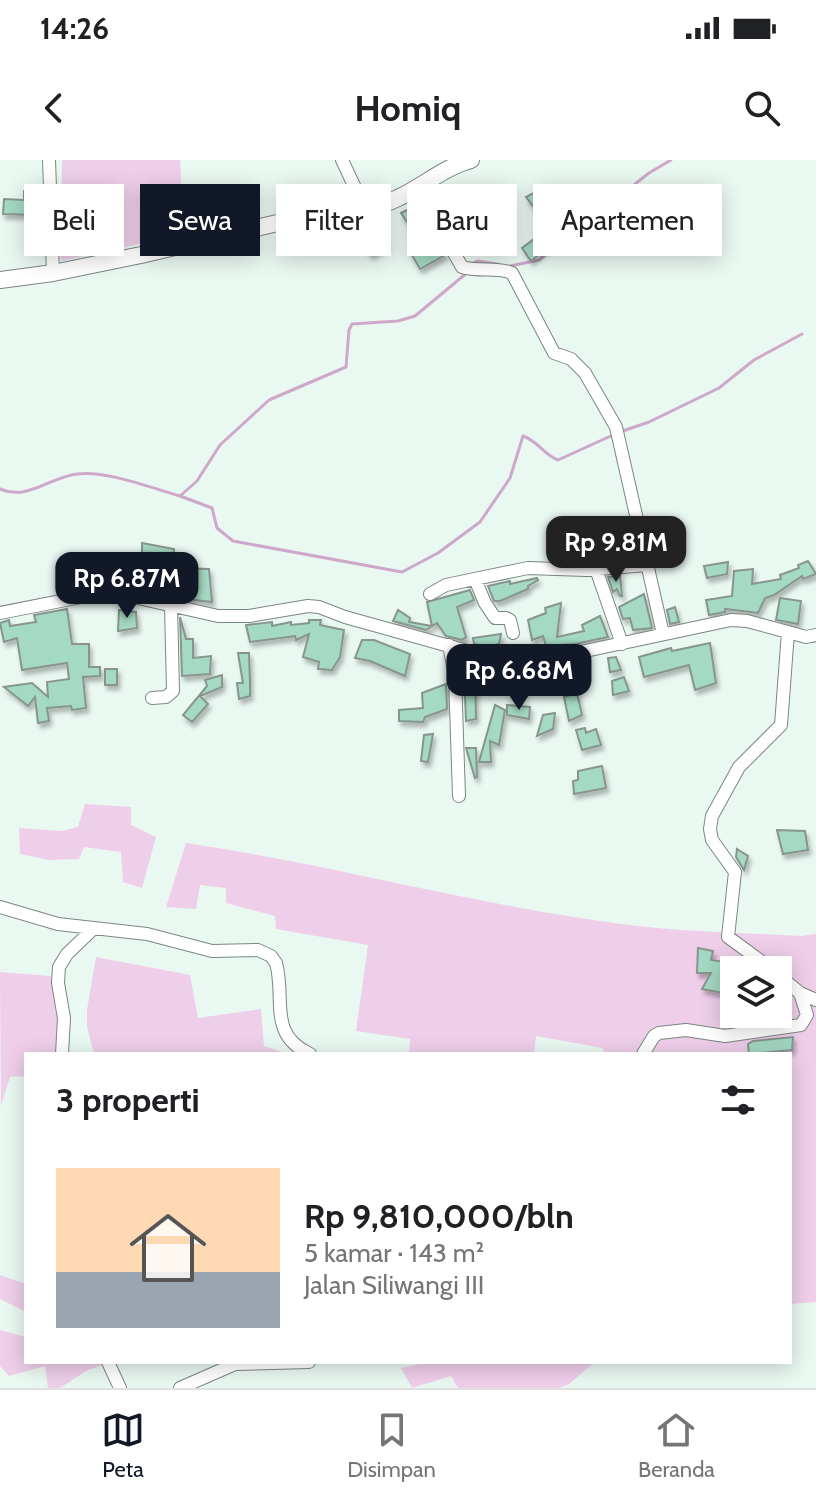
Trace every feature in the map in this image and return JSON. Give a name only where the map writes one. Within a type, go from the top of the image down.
[{"type":"street","points":[[49,160],[53,273]]},
{"type":"street","points":[[342,160],[353,184]]},
{"type":"street","points":[[423,184],[464,161]]},
{"type":"street","points":[[0,280],[53,273],[276,223]]},
{"type":"street","points":[[459,256],[469,269],[506,270],[512,273],[554,353],[575,361],[590,378],[618,434],[663,634]]},
{"type":"street","points":[[430,594],[440,587],[532,568],[549,571],[647,565]]},
{"type":"street","points":[[596,569],[622,644]]},
{"type":"street","points":[[475,579],[495,618],[510,620],[513,633]]},
{"type":"street","points":[[0,613],[96,594],[129,596],[218,616],[249,616],[308,606],[485,656],[538,657],[576,653],[731,620],[811,636]]},
{"type":"street","points":[[152,698],[166,697],[173,691],[171,605]]},
{"type":"street","points":[[753,956],[733,942],[728,932],[735,872],[712,840],[710,823],[739,767],[779,729],[788,632]]},
{"type":"street","points":[[449,645],[455,676],[459,796]]},
{"type":"street","points":[[0,907],[58,924],[147,934],[212,951],[258,950],[271,956],[276,963],[284,1032],[297,1048],[306,1052]]},
{"type":"street","points":[[62,1052],[64,1018],[58,983],[59,967],[67,954],[93,929]]},
{"type":"street","points":[[792,986],[816,1000]]},
{"type":"street","points":[[644,1052],[659,1033],[686,1030],[725,1036],[801,1025],[807,1015],[800,993]]},
{"type":"street","points":[[109,1364],[120,1388]]},
{"type":"street","points":[[180,1388],[235,1364]]},
{"type":"shaded area","points":[[62,160],[180,160],[181,184],[140,184],[140,244],[124,247],[124,184],[62,184]]},
{"type":"shaded area","points":[[61,256],[84,256],[61,261]]},
{"type":"shaded area","points":[[85,804],[131,807],[131,825],[156,837],[142,888],[123,882],[121,852],[84,847],[79,859],[49,860],[20,854],[19,828],[62,831],[78,827]]},
{"type":"shaded area","points":[[186,843],[580,918],[678,930],[801,936],[816,934],[816,1302],[792,1304],[792,1052],[604,1052],[603,1048],[536,1036],[534,1052],[409,1052],[410,1039],[356,1031],[368,945],[276,929],[275,916],[226,903],[226,888],[200,885],[196,909],[166,907]]},
{"type":"shaded area","points":[[96,957],[190,975],[198,1018],[261,1009],[264,1046],[283,1052],[94,1052],[87,1026]]},
{"type":"shaded area","points":[[0,972],[51,976],[59,1019],[57,1052],[24,1052],[24,1076],[10,1077],[1,1106]]},
{"type":"shaded area","points":[[0,1275],[24,1283],[24,1311],[0,1299]]},
{"type":"shaded area","points":[[0,1330],[24,1336],[24,1364],[105,1364],[86,1371],[60,1388],[48,1388],[45,1366],[9,1376],[0,1366]]},
{"type":"shaded area","points":[[419,1364],[593,1364],[569,1384],[559,1388],[458,1388],[451,1376],[412,1388],[401,1368]]},
{"type":"building","points":[[533,193],[533,206],[526,197]]},
{"type":"building","points":[[4,199],[24,200],[24,215],[3,214]]},
{"type":"building","points":[[533,240],[533,256],[537,256],[531,261],[522,248]]},
{"type":"building","points":[[413,256],[443,256],[420,269]]},
{"type":"building","points":[[578,532],[580,543],[567,545],[567,534]]},
{"type":"building","points":[[629,535],[635,555],[588,561],[583,539],[593,537],[596,547]]},
{"type":"building","points":[[142,543],[174,549],[173,568],[209,569],[212,602],[179,598],[178,590],[161,591],[161,587],[142,585]]},
{"type":"building","points":[[808,561],[816,574],[803,579],[802,576],[765,598],[758,613],[725,609],[725,612],[709,615],[706,600],[732,596],[734,571],[753,569],[752,584],[781,579],[780,575]]},
{"type":"building","points":[[728,562],[727,574],[707,578],[704,566]]},
{"type":"building","points":[[620,576],[622,596],[617,589],[613,592],[608,577]]},
{"type":"building","points":[[537,578],[528,589],[500,601],[494,601],[488,586],[510,581],[510,584]]},
{"type":"building","points":[[470,590],[474,600],[457,607],[466,637],[462,640],[446,636],[437,623],[426,630],[393,621],[398,610],[410,618],[409,622],[432,626],[427,602]]},
{"type":"building","points":[[644,594],[652,628],[633,630],[630,618],[623,619],[619,607]]},
{"type":"building","points":[[780,598],[801,601],[798,624],[776,620]]},
{"type":"building","points":[[561,603],[557,637],[584,631],[582,625],[600,616],[608,637],[546,646],[543,636],[532,640],[528,620],[546,613],[545,608]]},
{"type":"building","points":[[675,607],[679,622],[670,624],[667,610]]},
{"type":"building","points":[[67,609],[72,644],[89,644],[89,667],[100,667],[100,676],[83,677],[86,708],[47,708],[49,721],[38,723],[35,697],[28,706],[4,687],[32,683],[48,697],[47,682],[69,679],[67,663],[22,670],[17,638],[4,642],[0,623],[9,620],[10,626],[36,622],[34,615]]},
{"type":"building","points":[[119,610],[136,612],[137,628],[118,631]]},
{"type":"building","points":[[180,617],[186,639],[193,639],[193,658],[211,656],[210,674],[182,676]]},
{"type":"building","points":[[309,620],[321,620],[320,625],[344,630],[340,657],[332,670],[318,669],[319,662],[303,657],[309,634],[296,640],[295,636],[250,642],[246,625],[272,622],[272,626],[291,622],[291,625],[309,623]]},
{"type":"building","points":[[501,634],[499,644],[486,647],[474,644],[473,638]]},
{"type":"building","points":[[362,640],[374,640],[410,654],[405,676],[355,658]]},
{"type":"building","points":[[710,643],[716,683],[695,690],[689,665],[644,677],[639,657],[671,648],[672,651]]},
{"type":"building","points":[[238,653],[249,653],[250,683],[250,696],[239,699],[237,683],[243,683]]},
{"type":"building","points":[[616,657],[621,670],[610,672],[608,658]]},
{"type":"building","points":[[568,663],[571,679],[545,684],[544,669]]},
{"type":"building","points":[[105,669],[117,669],[117,685],[105,685]]},
{"type":"building","points":[[475,669],[476,719],[466,721],[464,670]]},
{"type":"building","points":[[222,675],[222,687],[200,696],[208,704],[192,722],[183,715],[207,686],[205,680]]},
{"type":"building","points":[[624,677],[629,691],[613,695],[612,681]]},
{"type":"building","points":[[446,684],[447,709],[425,717],[423,722],[399,721],[399,710],[423,708],[422,693]]},
{"type":"building","points":[[577,693],[582,715],[569,721],[564,697]]},
{"type":"building","points":[[495,705],[505,710],[499,745],[490,741],[491,762],[479,762]]},
{"type":"building","points":[[507,705],[530,707],[529,719],[507,715]]},
{"type":"building","points":[[555,713],[553,729],[537,736],[543,715]]},
{"type":"building","points":[[585,728],[586,733],[596,729],[601,745],[582,750],[576,730]]},
{"type":"building","points":[[433,734],[428,762],[421,761],[424,735]]},
{"type":"building","points":[[466,748],[476,748],[475,778]]},
{"type":"building","points":[[602,766],[606,788],[574,794],[573,781],[578,780],[578,771]]},
{"type":"building","points":[[777,830],[805,831],[808,850],[783,854]]},
{"type":"building","points":[[737,849],[748,856],[744,870],[736,857]]},
{"type":"building","points":[[698,948],[713,951],[711,960],[720,961],[720,992],[702,989],[711,973],[697,973]]},
{"type":"building","points":[[793,1037],[792,1050],[749,1052],[748,1044]]},
{"type":"waterway","points":[[510,266],[539,260],[649,173],[671,160]]},
{"type":"waterway","points":[[471,265],[477,261],[498,264]]},
{"type":"waterway","points":[[0,489],[20,492],[67,476],[89,473],[115,477],[180,496],[197,481],[220,445],[269,400],[346,367],[352,324],[398,321],[415,316],[468,272]]},
{"type":"waterway","points":[[620,432],[649,422],[719,388],[754,360],[802,334]]},
{"type":"waterway","points":[[180,496],[212,508],[217,528],[233,541],[402,572],[438,553],[480,522],[510,478],[523,436],[558,460],[613,435]]}]
